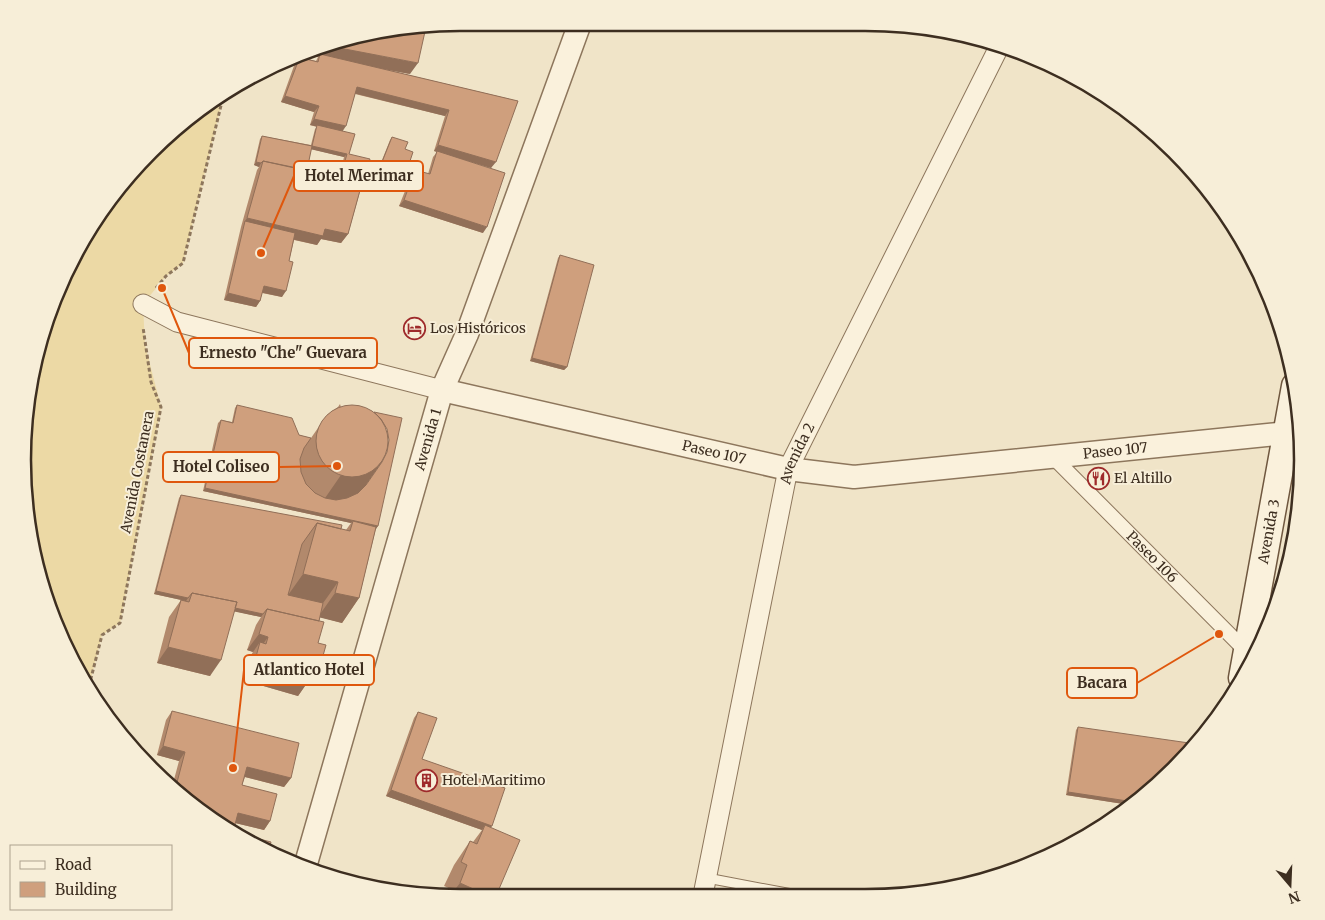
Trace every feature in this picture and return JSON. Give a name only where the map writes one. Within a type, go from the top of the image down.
[{"type":"main road","name":"Avenida 3","points":[[1253,642],[1293,432]]},
{"type":"street","name":"Avenida 1","points":[[307,860],[442,390],[467,334],[577,31]]},
{"type":"street","name":"Avenida 2","points":[[705,886],[788,468],[996,52]]},
{"type":"street","name":"Paseo 107","points":[[143,304],[177,322],[442,390],[788,468],[854,478],[1293,432]]},
{"type":"street","name":"Paseo 106","points":[[1052,456],[1249,653]]},
{"type":"lane","points":[[705,886],[738,889]]},
{"type":"path","points":[[143,304],[166,276],[183,263],[221,105]]},
{"type":"path","name":"Avenida Costanera","points":[[91,677],[102,635],[120,624],[162,407],[151,382],[143,331],[143,304]]},
{"type":"sand","points":[[221,105],[183,263],[166,276],[143,304],[145,345],[161,407],[120,623],[102,635],[91,677],[75,650],[64,624],[54,598],[39,544],[32,488],[31,460],[32,432],[39,376],[54,322],[64,296],[75,270],[104,222],[120,199],[157,157],[199,120]]},
{"type":"building","points":[[425,33],[418,63],[341,48],[376,39]]},
{"type":"building","points":[[321,54],[518,101],[496,162],[438,145],[449,110],[357,87],[346,126],[314,119],[319,106],[285,96],[297,64],[308,59],[318,62]]},
{"type":"building","points":[[317,125],[355,134],[349,154],[370,159],[363,185],[362,183],[340,178],[347,154],[312,146]]},
{"type":"building","points":[[262,136],[312,146],[307,170],[263,161],[261,163],[256,162]]},
{"type":"building","points":[[392,137],[408,142],[405,149],[413,152],[407,170],[382,162]]},
{"type":"building","points":[[437,151],[505,173],[487,227],[404,200],[415,170],[430,174]]},
{"type":"building","points":[[263,161],[362,183],[348,234],[325,229],[323,236],[247,218]]},
{"type":"building","points":[[245,221],[295,233],[289,261],[293,262],[286,291],[264,286],[260,301],[228,293]]},
{"type":"building","points":[[560,255],[594,265],[567,367],[532,358]]},
{"type":"building","points":[[237,405],[292,418],[299,435],[311,438],[304,448],[300,459],[301,472],[306,484],[315,493],[325,498],[336,500],[358,493],[366,485],[387,452],[389,440],[387,429],[374,412],[402,418],[378,526],[205,488],[221,420],[233,423]]},
{"type":"building","points":[[352,405],[372,411],[382,421],[388,441],[382,461],[372,471],[352,477],[332,471],[322,461],[316,441],[322,421],[332,411]]},
{"type":"building","points":[[181,495],[342,525],[341,529],[317,523],[302,544],[288,595],[323,603],[319,621],[267,609],[263,614],[235,608],[237,602],[192,593],[188,598],[156,591]]},
{"type":"building","points":[[353,521],[376,527],[359,598],[335,593],[338,582],[303,574],[317,523],[350,531]]},
{"type":"building","points":[[192,593],[237,602],[221,660],[168,647],[181,600],[189,602]]},
{"type":"building","points":[[267,609],[324,622],[318,643],[326,645],[321,663],[314,662],[309,679],[254,664],[260,642],[266,644],[268,637],[259,634]]},
{"type":"building","points":[[172,711],[299,743],[291,778],[247,767],[242,785],[277,794],[270,821],[238,813],[235,824],[199,800],[177,782],[185,752],[163,746]]},
{"type":"building","name":"Hotel Maritimo","points":[[418,712],[437,718],[422,759],[505,788],[492,826],[391,790]]},
{"type":"building","points":[[1078,727],[1187,743],[1148,782],[1125,801],[1068,792]]},
{"type":"building","points":[[485,825],[520,840],[499,889],[473,889],[460,883],[467,865],[461,862],[470,841],[477,844]]},
{"type":"building","points":[[260,839],[271,842],[270,845]]},
{"type":"place","name":"Hotel Merimar","points":[[261,253]]},
{"type":"place","name":"Ernesto \"Che\" Guevara","points":[[162,288]]},
{"type":"place","name":"Los Históricos","points":[[414,328]]},
{"type":"place","name":"Hotel Coliseo","points":[[337,466]]},
{"type":"place","name":"El Altillo","points":[[1098,478]]},
{"type":"place","name":"Bacara","points":[[1219,634]]},
{"type":"place","name":"Atlantico Hotel","points":[[233,768]]},
{"type":"place","name":"Hotel Maritimo","points":[[426,780]]}]
